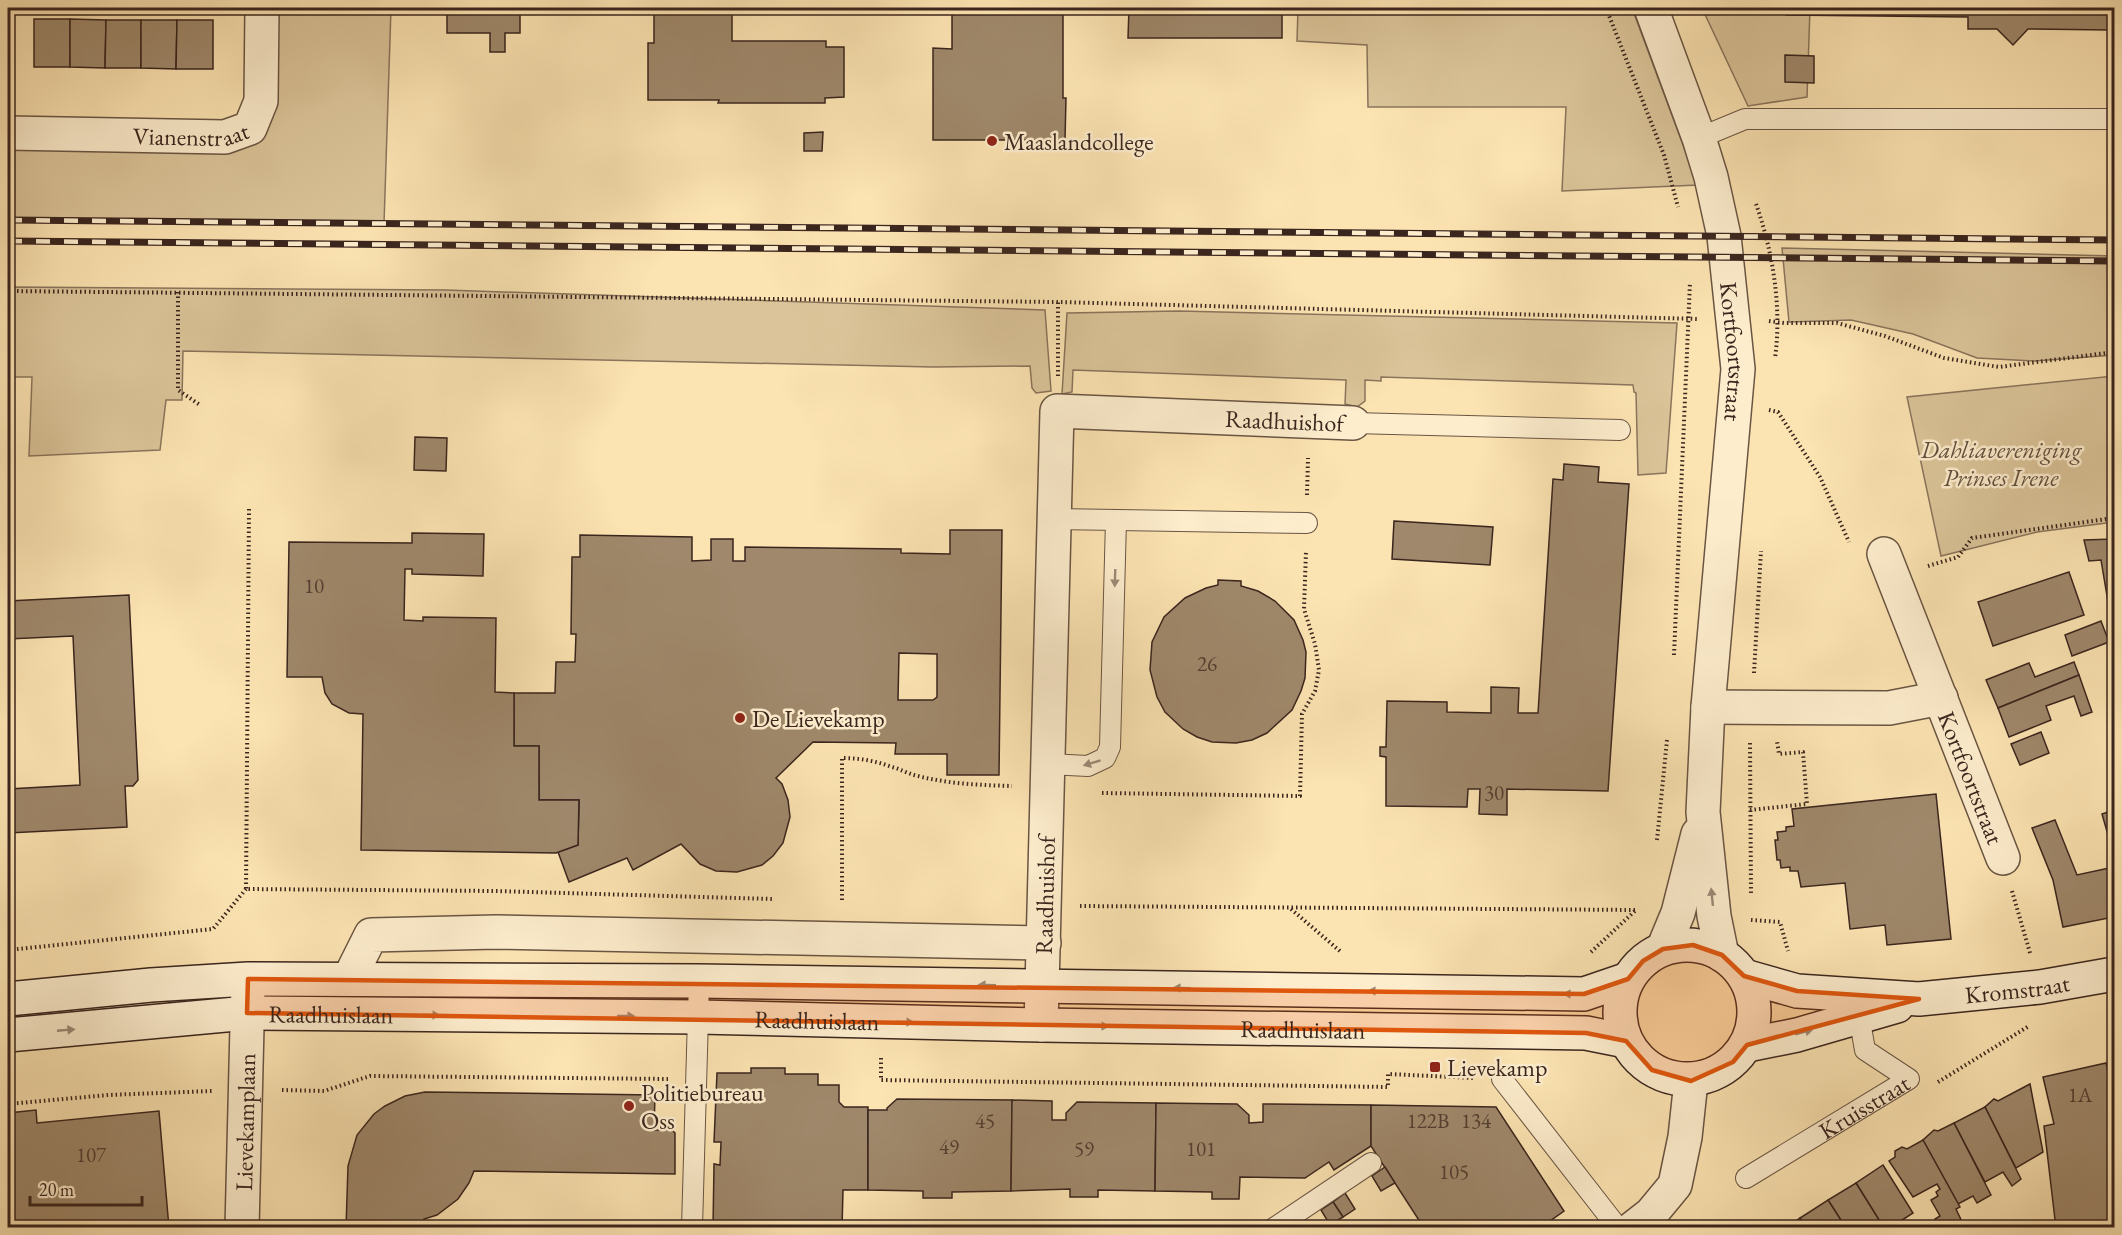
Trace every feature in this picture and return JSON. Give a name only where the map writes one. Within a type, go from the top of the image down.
[{"type":"street","name":"Vianenstraat","points":[[8,133],[225,138],[250,128],[261,101],[262,8]]},
{"type":"street","name":"Kortfoortstraat","points":[[1651,8],[1711,177],[1724,236],[1734,320],[1738,369],[1708,707],[1703,812],[1714,916],[1733,965]]},
{"type":"street","name":"Raadhuishof","points":[[1041,1025],[1057,411],[1353,423]]},
{"type":"street","name":"Kortfoortstraat","points":[[1888,566],[2003,858]]},
{"type":"street","name":"Kortfoortstraat","points":[[1708,707],[1889,708],[1941,698]]},
{"type":"street","name":"Kortfoortstraat","points":[[1663,949],[1678,914],[1703,812]]},
{"type":"street","name":"Raadhuislaan","points":[[349,979],[371,935],[496,932],[1044,943]]},
{"type":"street","points":[[1693,945],[1733,965],[1754,998],[1754,1022],[1747,1045],[1733,1062],[1714,1074],[1691,1081],[1652,1070],[1637,1057],[1626,1041],[1620,1023],[1620,1004],[1628,979],[1643,961],[1663,949],[1693,945]]},
{"type":"street","name":"Kromstraat","points":[[1733,965],[1797,991],[1919,999],[2034,987],[2115,974]]},
{"type":"street","name":"Raadhuislaan","points":[[8,999],[151,985],[248,979],[699,981],[1584,994],[1628,979]]},
{"type":"street","name":"Lievekamplaan","points":[[242,1227],[248,979]]},
{"type":"street","name":"Kromstraat","points":[[1747,1045],[1797,1035],[1919,999]]},
{"type":"street","name":"Raadhuislaan","points":[[8,1035],[247,1013],[699,1017],[1041,1025],[1586,1033],[1626,1041]]},
{"type":"street","points":[[1633,1227],[1651,1214],[1675,1185],[1685,1137],[1691,1081]]},
{"type":"lane","points":[[1699,138],[1745,119],[2115,119]]},
{"type":"lane","name":"Raadhuishof","points":[[1353,423],[1620,430]]},
{"type":"lane","points":[[1055,519],[1307,523]]},
{"type":"lane","points":[[1048,781],[1105,758],[1110,747],[1116,520]]},
{"type":"lane","points":[[692,1227],[699,981]]},
{"type":"lane","name":"Kruisstraat","points":[[1746,1178],[1909,1079],[1865,1050],[1859,1016]]},
{"type":"lane","points":[[1502,1079],[1618,1227]]},
{"type":"lane","points":[[1274,1227],[1371,1163]]},
{"type":"path","points":[[1606,8],[1664,155],[1680,213]]},
{"type":"path","points":[[1673,661],[1690,318],[1690,277]]},
{"type":"path","points":[[8,291],[1058,302],[1690,318],[1784,323],[1837,323],[1885,336],[1944,358],[1998,367],[2115,352]]},
{"type":"path","points":[[178,292],[178,390],[200,405]]},
{"type":"path","points":[[1057,411],[1058,302]]},
{"type":"path","points":[[1769,410],[1778,412],[1820,477],[1855,555],[1888,566],[1958,557],[1972,538],[2115,518]]},
{"type":"path","points":[[854,901],[842,900],[842,758],[861,758],[913,775],[962,785],[1048,781],[1300,796],[1302,714],[1315,691],[1319,670],[1315,644],[1304,609],[1309,421]]},
{"type":"path","points":[[8,950],[213,929],[246,889],[249,508]]},
{"type":"path","points":[[1750,810],[1807,804],[1803,752],[1779,754],[1773,708]]},
{"type":"path","points":[[1657,844],[1668,731]]},
{"type":"path","points":[[1909,1079],[1927,1089],[2030,1025],[2034,987],[2003,858]]},
{"type":"path","points":[[246,889],[495,891],[782,899]]},
{"type":"path","points":[[1045,906],[1637,910]]},
{"type":"path","points":[[1290,909],[1341,952]]},
{"type":"path","points":[[881,1047],[881,1080],[1388,1087],[1388,1074],[1502,1079]]},
{"type":"path","points":[[8,1104],[108,1095],[244,1090],[324,1091],[370,1076],[696,1079]]},
{"type":"highlighted area","points":[[1693,945],[1722,955],[1744,976],[1797,991],[1919,999],[1747,1045],[1733,1062],[1691,1081],[1652,1070],[1626,1041],[1586,1033],[247,1013],[248,979],[1584,994],[1628,979],[1643,961],[1663,949]]},
{"type":"green space","points":[[267,8],[391,8],[384,224],[8,219],[8,147],[238,148]]},
{"type":"green space","points":[[1298,8],[1632,8],[1698,185],[1562,191],[1566,107],[1368,107],[1367,45],[1297,41]]},
{"type":"green space","points":[[1702,8],[1810,8],[1807,97],[1748,106]]},
{"type":"green space","points":[[1782,248],[2114,256],[2114,355],[2035,361],[1977,358],[1913,334],[1851,320],[1789,322]]},
{"type":"green space","points":[[8,287],[446,290],[1045,310],[1051,391],[1036,393],[1032,388],[1030,366],[933,367],[183,351],[182,400],[166,400],[160,450],[29,456],[32,377],[8,377]]},
{"type":"green space","points":[[1179,311],[1677,323],[1666,473],[1638,475],[1636,393],[1633,385],[1381,377],[1381,381],[1365,380],[1365,401],[1357,407],[1345,404],[1346,380],[1073,370],[1072,392],[1062,394],[1067,313]]},
{"type":"green space","name":"Dahliavereniging Prinses Irene","points":[[2114,376],[2114,522],[2037,532],[1941,556],[1907,397]]},
{"type":"building","points":[[447,8],[520,8],[520,33],[505,33],[505,52],[490,52],[490,33],[447,33]]},
{"type":"building","points":[[654,8],[732,8],[732,41],[826,41],[826,47],[844,47],[844,97],[825,98],[825,103],[718,103],[719,100],[648,100],[648,43],[654,43]]},
{"type":"building","points":[[952,8],[1063,8],[1065,140],[933,140],[933,48],[952,49]]},
{"type":"building","points":[[1129,8],[1282,8],[1282,38],[1128,38]]},
{"type":"building","points":[[1786,8],[2114,8],[2114,35],[2110,30],[2028,29],[2013,45],[1997,29],[1968,29],[1968,17],[1786,15]]},
{"type":"building","points":[[34,19],[70,19],[70,67],[34,67]]},
{"type":"building","points":[[70,19],[106,20],[105,68],[70,67]]},
{"type":"building","points":[[106,20],[141,20],[141,68],[105,68]]},
{"type":"building","points":[[141,20],[177,20],[176,69],[141,68]]},
{"type":"building","points":[[177,20],[213,20],[213,69],[176,69]]},
{"type":"building","points":[[8,23],[12,23],[12,60],[8,60]]},
{"type":"building","points":[[1785,55],[1814,56],[1814,83],[1785,82]]},
{"type":"building","points":[[823,132],[822,151],[804,151],[804,133]]},
{"type":"building","points":[[415,437],[447,438],[446,471],[414,470]]},
{"type":"building","points":[[1564,464],[1599,467],[1598,482],[1629,484],[1608,791],[1507,789],[1507,815],[1479,814],[1480,789],[1468,789],[1467,807],[1386,806],[1386,757],[1380,756],[1380,747],[1386,747],[1387,701],[1447,702],[1447,712],[1491,713],[1491,687],[1519,688],[1518,713],[1538,713],[1553,479],[1563,480]]},
{"type":"building","points":[[1394,521],[1493,527],[1490,565],[1392,559]]},
{"type":"building","points":[[950,530],[1002,530],[999,775],[947,775],[947,754],[895,754],[896,743],[813,742],[776,778],[782,784],[788,800],[790,817],[783,843],[762,865],[737,872],[716,871],[700,864],[681,844],[633,870],[627,858],[569,882],[558,852],[578,845],[579,800],[539,800],[539,746],[514,746],[514,693],[555,693],[556,662],[575,662],[576,634],[571,634],[572,557],[580,557],[580,535],[692,537],[692,561],[711,560],[711,539],[733,539],[733,561],[745,561],[745,547],[901,549],[901,553],[950,554]],"holes":[[[899,653],[937,654],[937,697],[933,700],[898,700]]]},
{"type":"building","points":[[412,533],[484,534],[483,576],[412,574],[412,569],[405,569],[404,620],[423,621],[423,617],[496,618],[495,692],[514,693],[514,746],[539,746],[539,800],[579,800],[578,845],[556,853],[361,850],[363,714],[349,713],[332,704],[325,693],[322,677],[287,677],[289,542],[412,543]]},
{"type":"building","points":[[2114,539],[2114,601],[2108,602],[2101,560],[2089,561],[2084,540]]},
{"type":"building","points":[[2069,572],[2084,615],[1993,646],[1978,602]]},
{"type":"building","points":[[1218,580],[1241,581],[1241,586],[1258,591],[1275,601],[1294,620],[1306,652],[1305,678],[1292,710],[1267,733],[1252,740],[1236,743],[1212,742],[1183,729],[1165,712],[1157,697],[1150,670],[1152,642],[1164,617],[1185,598],[1218,585]]},
{"type":"building","points":[[129,595],[138,780],[133,786],[125,786],[127,827],[8,833],[8,789],[80,785],[73,636],[8,639],[8,601]]},
{"type":"building","points":[[2101,621],[2109,642],[2072,656],[2065,635]]},
{"type":"building","points":[[2074,662],[2079,675],[1998,708],[1986,680],[2029,663],[2035,677]]},
{"type":"building","points":[[2079,675],[2092,712],[2081,716],[2074,696],[2046,706],[2051,720],[2009,737],[1998,708]]},
{"type":"building","points":[[2041,732],[2049,753],[2020,765],[2011,744]]},
{"type":"building","points":[[1936,794],[1951,939],[1887,945],[1885,925],[1850,929],[1845,883],[1801,887],[1798,871],[1790,871],[1790,867],[1781,868],[1780,860],[1777,860],[1775,840],[1778,840],[1777,832],[1786,831],[1786,827],[1794,826],[1792,809]]},
{"type":"building","points":[[2114,810],[2114,856],[2102,814]]},
{"type":"building","points":[[2055,820],[2077,875],[2114,867],[2114,917],[2063,927],[2053,880],[2032,828]]},
{"type":"building","points":[[2106,1063],[2114,1101],[2114,1228],[2056,1228],[2044,1126],[2054,1124],[2043,1077]]},
{"type":"building","points":[[751,1068],[785,1068],[785,1074],[818,1074],[818,1085],[839,1085],[839,1102],[844,1107],[868,1107],[868,1190],[843,1190],[842,1228],[713,1228],[714,1164],[720,1165],[721,1142],[714,1142],[717,1073],[751,1073]]},
{"type":"building","points":[[2030,1084],[2043,1152],[2016,1168],[1985,1107],[1994,1099],[1998,1101]]},
{"type":"building","points":[[425,1092],[655,1095],[654,1130],[672,1130],[675,1133],[675,1174],[474,1171],[458,1199],[437,1215],[424,1219],[424,1228],[346,1228],[348,1166],[357,1135],[374,1114],[385,1106],[405,1096]]},
{"type":"building","points":[[897,1099],[1012,1100],[1011,1191],[952,1192],[952,1198],[923,1198],[923,1191],[868,1190],[868,1110],[887,1110]]},
{"type":"building","points":[[1012,1100],[1052,1101],[1052,1120],[1066,1120],[1066,1113],[1077,1102],[1156,1103],[1155,1191],[1098,1190],[1098,1197],[1070,1197],[1070,1189],[1011,1191]]},
{"type":"building","points":[[1156,1103],[1237,1104],[1249,1115],[1249,1123],[1263,1122],[1263,1104],[1371,1105],[1371,1146],[1334,1170],[1329,1162],[1305,1178],[1240,1177],[1239,1199],[1212,1199],[1212,1192],[1155,1191]]},
{"type":"building","points":[[1371,1105],[1496,1107],[1564,1211],[1540,1228],[1424,1228],[1371,1146]]},
{"type":"building","points":[[1985,1107],[2021,1179],[2012,1186],[2003,1172],[1985,1182],[1954,1123]]},
{"type":"building","points":[[36,1110],[37,1123],[159,1111],[169,1228],[8,1228],[8,1113]]},
{"type":"building","points":[[1954,1123],[1991,1195],[1977,1203],[1973,1196],[1958,1204],[1923,1140],[1934,1130],[1938,1131]]},
{"type":"building","points":[[1923,1140],[1960,1207],[1956,1209],[1965,1228],[1940,1228],[1935,1219],[1940,1216],[1931,1200],[1938,1196],[1936,1192],[1940,1189],[1937,1184],[1913,1197],[1889,1161],[1895,1157],[1895,1151],[1902,1147],[1907,1149]]},
{"type":"building","points":[[1883,1165],[1913,1213],[1890,1228],[1884,1228],[1856,1183]]},
{"type":"building","points":[[1385,1167],[1395,1183],[1381,1191],[1372,1176]]},
{"type":"building","points":[[1856,1183],[1884,1228],[1846,1228],[1828,1200]]},
{"type":"building","points":[[1345,1193],[1355,1209],[1343,1217],[1333,1202]]},
{"type":"building","points":[[1828,1200],[1846,1228],[1806,1228],[1800,1218]]},
{"type":"building","points":[[1333,1202],[1343,1217],[1330,1225],[1321,1210]]},
{"type":"building","points":[[1800,1218],[1806,1228],[1785,1228]]},
{"type":"railway","points":[[8,220],[2114,240]]},
{"type":"railway","points":[[8,241],[2114,261]]},
{"type":"place","name":"Maaslandcollege","points":[[992,141]]},
{"type":"place","name":"De Lievekamp","points":[[740,718]]},
{"type":"place","name":"Lievekamp","points":[[1435,1067]]},
{"type":"place","name":"Politiebureau Oss","points":[[629,1106]]}]
